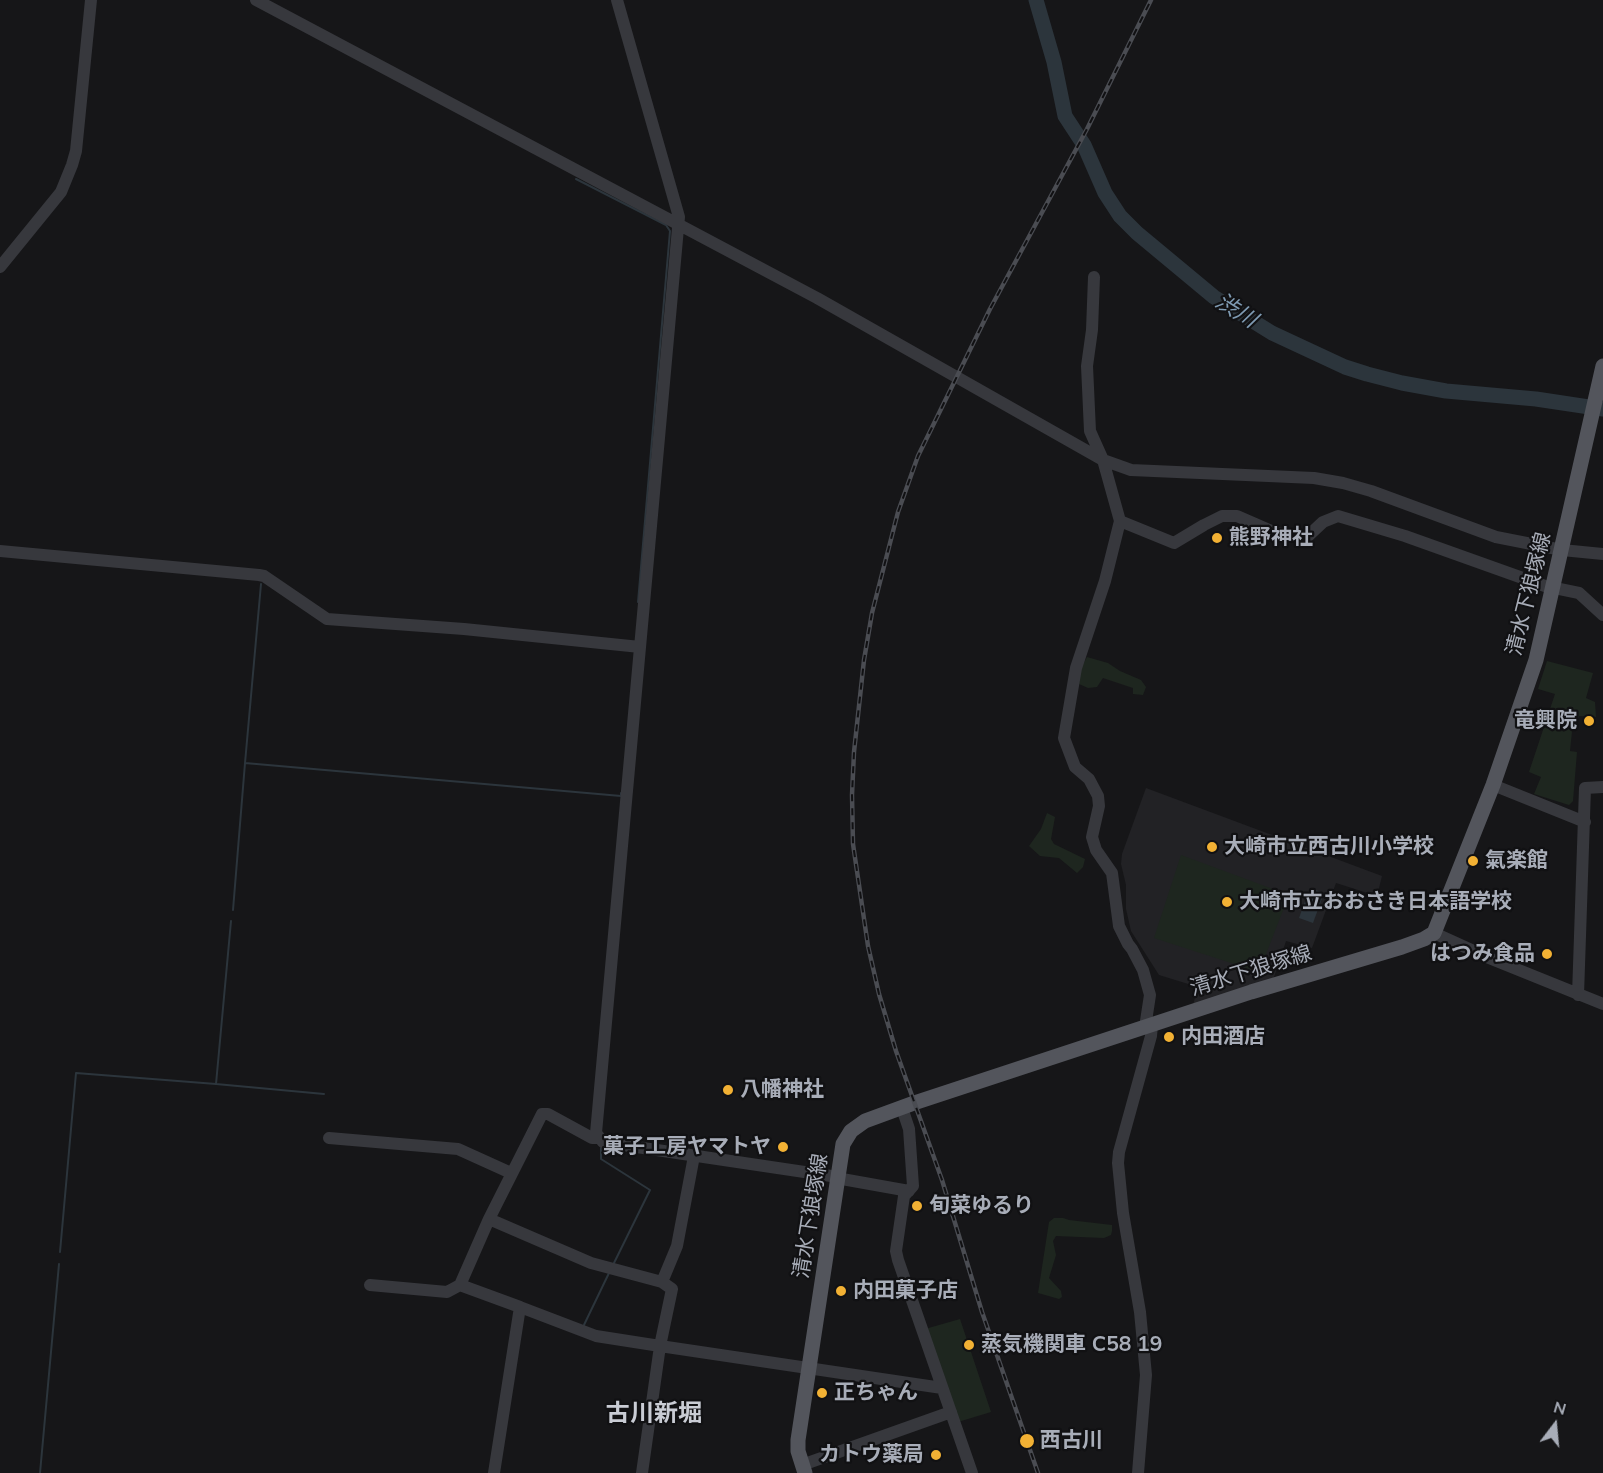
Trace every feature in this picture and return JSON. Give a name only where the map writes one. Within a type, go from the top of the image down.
[{"type":"main road","name":"清水下狼塚線","points":[[803,1469],[798,1440],[843,1144],[851,1131],[865,1121],[902,1108],[1251,992],[1402,947],[1434,933],[1493,784],[1536,660],[1603,366]]},
{"type":"street","points":[[0,267],[62,192],[72,165],[76,151],[91,0]]},
{"type":"street","points":[[256,0],[678,223],[974,386],[1103,460],[1131,470],[1314,478],[1343,483],[1496,537],[1562,550],[1603,554]]},
{"type":"street","points":[[617,0],[679,216],[596,1133],[603,1142],[838,1177],[909,1191]]},
{"type":"street","points":[[1094,278],[1088,366],[1090,431],[1103,460],[1120,521],[1105,581],[1076,668],[1065,738],[1075,767],[1089,779],[1098,796],[1099,807],[1092,837],[1096,850],[1112,873],[1119,926],[1137,958],[1149,985],[1150,995],[1146,1021],[1152,1025],[1148,1048],[1119,1152],[1118,1163],[1123,1213],[1140,1312],[1146,1375],[1138,1473]]},
{"type":"street","points":[[1120,521],[1174,543],[1222,516],[1237,516],[1276,533],[1307,537],[1323,522],[1338,516],[1405,536],[1545,586],[1579,593],[1603,615]]},
{"type":"street","points":[[0,551],[264,576],[327,620],[464,629],[640,647]]},
{"type":"street","points":[[1493,784],[1585,822]]},
{"type":"street","points":[[1578,995],[1586,788],[1603,787]]},
{"type":"street","points":[[1434,933],[1603,1004]]},
{"type":"street","points":[[902,1108],[909,1129],[913,1186],[904,1196],[896,1251],[972,1473]]},
{"type":"street","points":[[370,1286],[447,1292],[460,1285],[511,1173],[542,1114],[548,1114],[592,1138],[599,1138]]},
{"type":"street","points":[[329,1138],[458,1149],[511,1173]]},
{"type":"street","points":[[662,1282],[677,1246],[694,1156]]},
{"type":"street","points":[[489,1219],[591,1263],[662,1282],[672,1289],[660,1346],[642,1473]]},
{"type":"street","points":[[460,1285],[596,1336],[942,1388]]},
{"type":"street","points":[[494,1473],[520,1307]]},
{"type":"street","points":[[803,1469],[951,1412]]},
{"type":"shaded area","points":[[1087,657],[1108,663],[1141,680],[1146,687],[1143,695],[1133,694],[1133,688],[1103,678],[1097,687],[1088,688],[1079,684],[1080,670]]},
{"type":"shaded area","points":[[1547,661],[1593,673],[1586,698],[1595,702],[1596,717],[1579,716],[1577,721],[1573,722],[1570,751],[1577,752],[1573,801],[1569,805],[1534,794],[1541,777],[1529,772],[1555,694],[1538,689]]},
{"type":"shaded area","name":"大崎市立おおさき日本語学校","points":[[1146,788],[1382,876],[1377,896],[1336,883],[1312,948],[1286,941],[1273,980],[1193,1005],[1198,987],[1159,975],[1131,931],[1126,909],[1122,854]]},
{"type":"shaded area","points":[[1047,813],[1055,817],[1051,839],[1054,844],[1085,859],[1083,867],[1077,873],[1059,858],[1040,856],[1029,846],[1041,829]]},
{"type":"shaded area","points":[[1181,855],[1289,895],[1259,972],[1154,938]]},
{"type":"shaded area","points":[[1310,888],[1324,893],[1313,923],[1299,918]]},
{"type":"shaded area","points":[[1054,1218],[1112,1225],[1111,1235],[1104,1238],[1056,1236],[1053,1241],[1056,1255],[1049,1278],[1061,1291],[1062,1297],[1059,1299],[1038,1293],[1049,1222]]},
{"type":"shaded area","points":[[960,1319],[991,1412],[958,1422],[925,1329]]},
{"type":"waterway","name":"渋川","points":[[1036,0],[1054,62],[1065,116],[1084,145],[1105,193],[1120,216],[1137,233],[1214,297],[1272,333],[1345,367],[1367,374],[1446,391],[1536,399],[1603,409]]},
{"type":"waterway","points":[[576,179],[666,225],[670,231],[638,602]]},
{"type":"waterway","points":[[245,763],[261,584]]},
{"type":"waterway","points":[[233,910],[245,763],[621,796],[621,793]]},
{"type":"waterway","points":[[60,1252],[76,1073],[216,1084],[231,921]]},
{"type":"waterway","points":[[216,1084],[324,1094]]},
{"type":"waterway","points":[[601,1148],[601,1159],[650,1190],[613,1265]]},
{"type":"waterway","points":[[40,1473],[59,1264]]},
{"type":"waterway","points":[[583,1327],[609,1273]]},
{"type":"railway","points":[[1038,1473],[982,1312],[942,1180],[896,1051],[879,994],[868,946],[853,844],[854,752],[864,660],[872,613],[898,512],[918,456],[990,309],[1087,129],[1151,0]]},
{"type":"place","name":"熊野神社","points":[[1217,538]]},
{"type":"place","name":"竜興院","points":[[1589,721]]},
{"type":"place","name":"大崎市立西古川小学校","points":[[1212,847]]},
{"type":"place","name":"氣楽館","points":[[1473,861]]},
{"type":"place","name":"大崎市立おおさき日本語学校","points":[[1227,902]]},
{"type":"place","name":"はつみ食品","points":[[1547,954]]},
{"type":"place","name":"内田酒店","points":[[1169,1037]]},
{"type":"place","name":"八幡神社","points":[[728,1090]]},
{"type":"place","name":"菓子工房ヤマトヤ","points":[[783,1147]]},
{"type":"place","name":"旬菜ゆるり","points":[[917,1206]]},
{"type":"place","name":"内田菓子店","points":[[841,1291]]},
{"type":"place","name":"蒸気機関車 C58 19","points":[[969,1345]]},
{"type":"place","name":"正ちゃん","points":[[822,1393]]},
{"type":"place","name":"西古川","points":[[1027,1441]]},
{"type":"place","name":"カトウ薬局","points":[[936,1455]]},
{"type":"district","name":"古川新堀","points":[[654,1414]]}]
